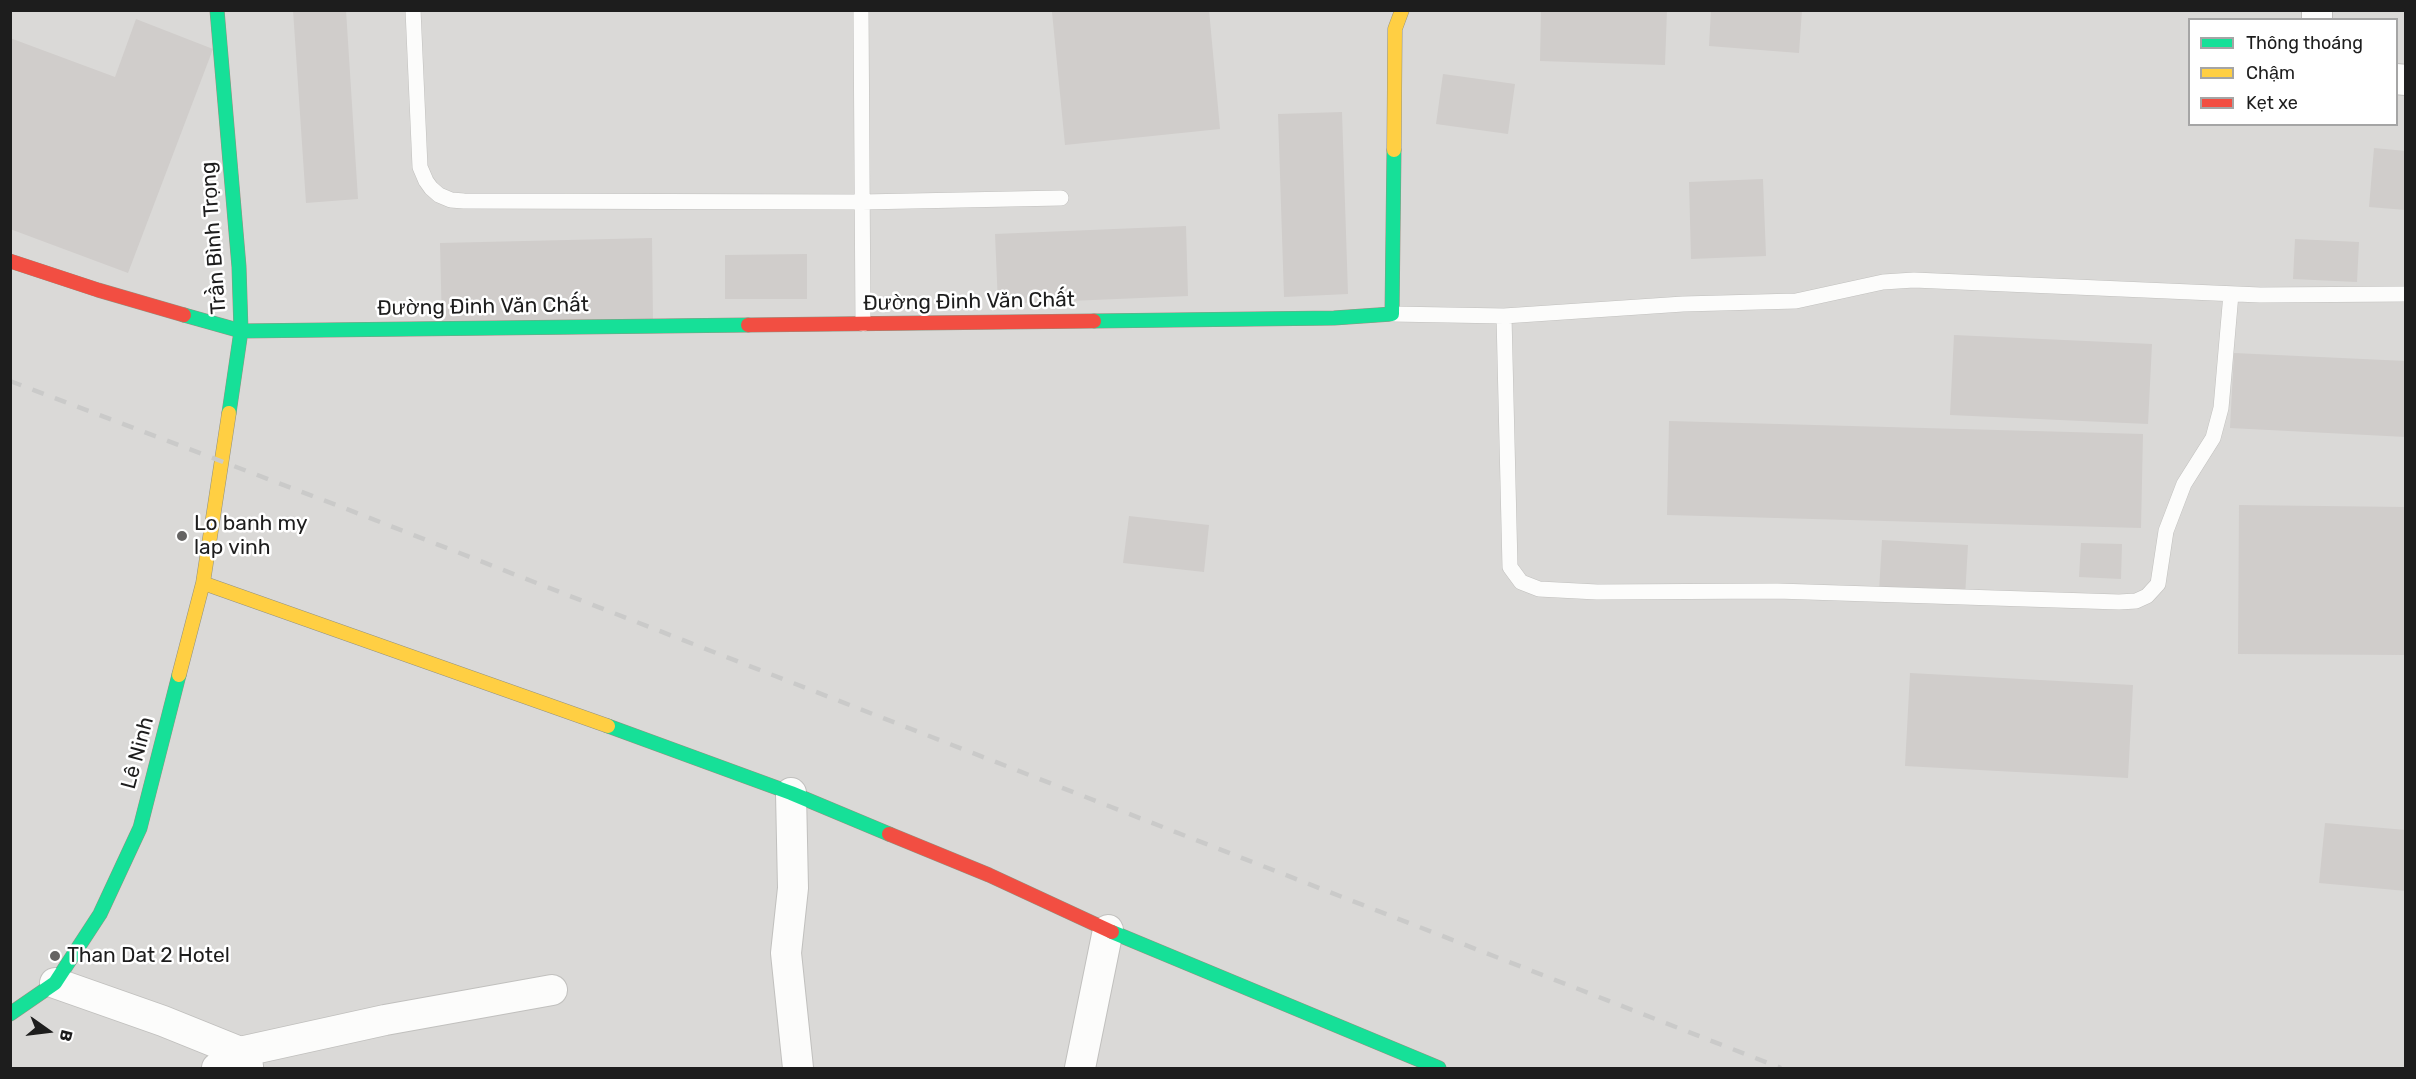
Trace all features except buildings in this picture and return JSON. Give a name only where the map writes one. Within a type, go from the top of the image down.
[{"type":"street","name":"Trần Bình Trọng","points":[[217,10],[239,267],[241,331],[222,461]]},
{"type":"street","points":[[1392,314],[1395,29],[1402,10]]},
{"type":"street","name":"Đường Đinh Văn Chất","points":[[10,261],[98,290],[241,331],[1334,318],[1392,314]]},
{"type":"street","name":"Lê Ninh","points":[[10,1014],[55,982],[100,914],[140,828],[203,583],[222,461]]},
{"type":"street","points":[[203,583],[672,748],[790,792],[989,875],[1108,930],[1439,1068]]},
{"type":"street","points":[[790,792],[793,888],[786,953],[798,1068]]},
{"type":"street","points":[[1080,1068],[1108,930]]},
{"type":"street","points":[[55,982],[163,1021],[236,1063],[385,1020],[552,990]]},
{"type":"lane","points":[[413,10],[420,166],[426,181],[439,195],[464,201],[862,202],[1061,198]]},
{"type":"lane","points":[[861,10],[863,324]]},
{"type":"lane","points":[[1392,314],[1504,316],[1683,304],[1797,301],[1883,282],[1914,280],[2231,294],[2342,296],[2406,294]]},
{"type":"lane","points":[[1504,316],[1510,567],[1521,582],[1539,589],[1597,592],[1777,591],[2119,602],[2136,601],[2147,596],[2158,585],[2166,531],[2184,484],[2213,438],[2221,408],[2231,294]]},
{"type":"shaded area","points":[[11,11],[2405,11],[2405,1068],[11,1068]]},
{"type":"railway","points":[[10,381],[339,506],[1781,1068]]},
{"type":"traffic: fast","points":[[217,10],[239,267],[241,331],[229,413]]},
{"type":"traffic: fast","points":[[1094,321],[1334,318],[1392,314],[1394,150]]},
{"type":"traffic: fast","points":[[184,315],[241,331],[748,325]]},
{"type":"traffic: fast","points":[[10,1014],[55,983],[100,914],[140,828],[179,675]]},
{"type":"traffic: fast","points":[[608,726],[791,793],[889,834]]},
{"type":"traffic: fast","points":[[1112,932],[1439,1068]]},
{"type":"traffic: slow","points":[[1394,150],[1395,29],[1402,10]]},
{"type":"traffic: slow","points":[[179,675],[203,583],[229,413]]},
{"type":"traffic: slow","points":[[203,583],[608,726]]},
{"type":"traffic: jam","points":[[10,261],[184,315]]},
{"type":"traffic: jam","points":[[748,325],[1094,321]]},
{"type":"traffic: jam","points":[[889,834],[989,875],[1112,932]]},
{"type":"place","name":"Lo banh my lap vinh","points":[[182,536]]},
{"type":"place","name":"Than Dat 2 Hotel","points":[[55,956]]}]
